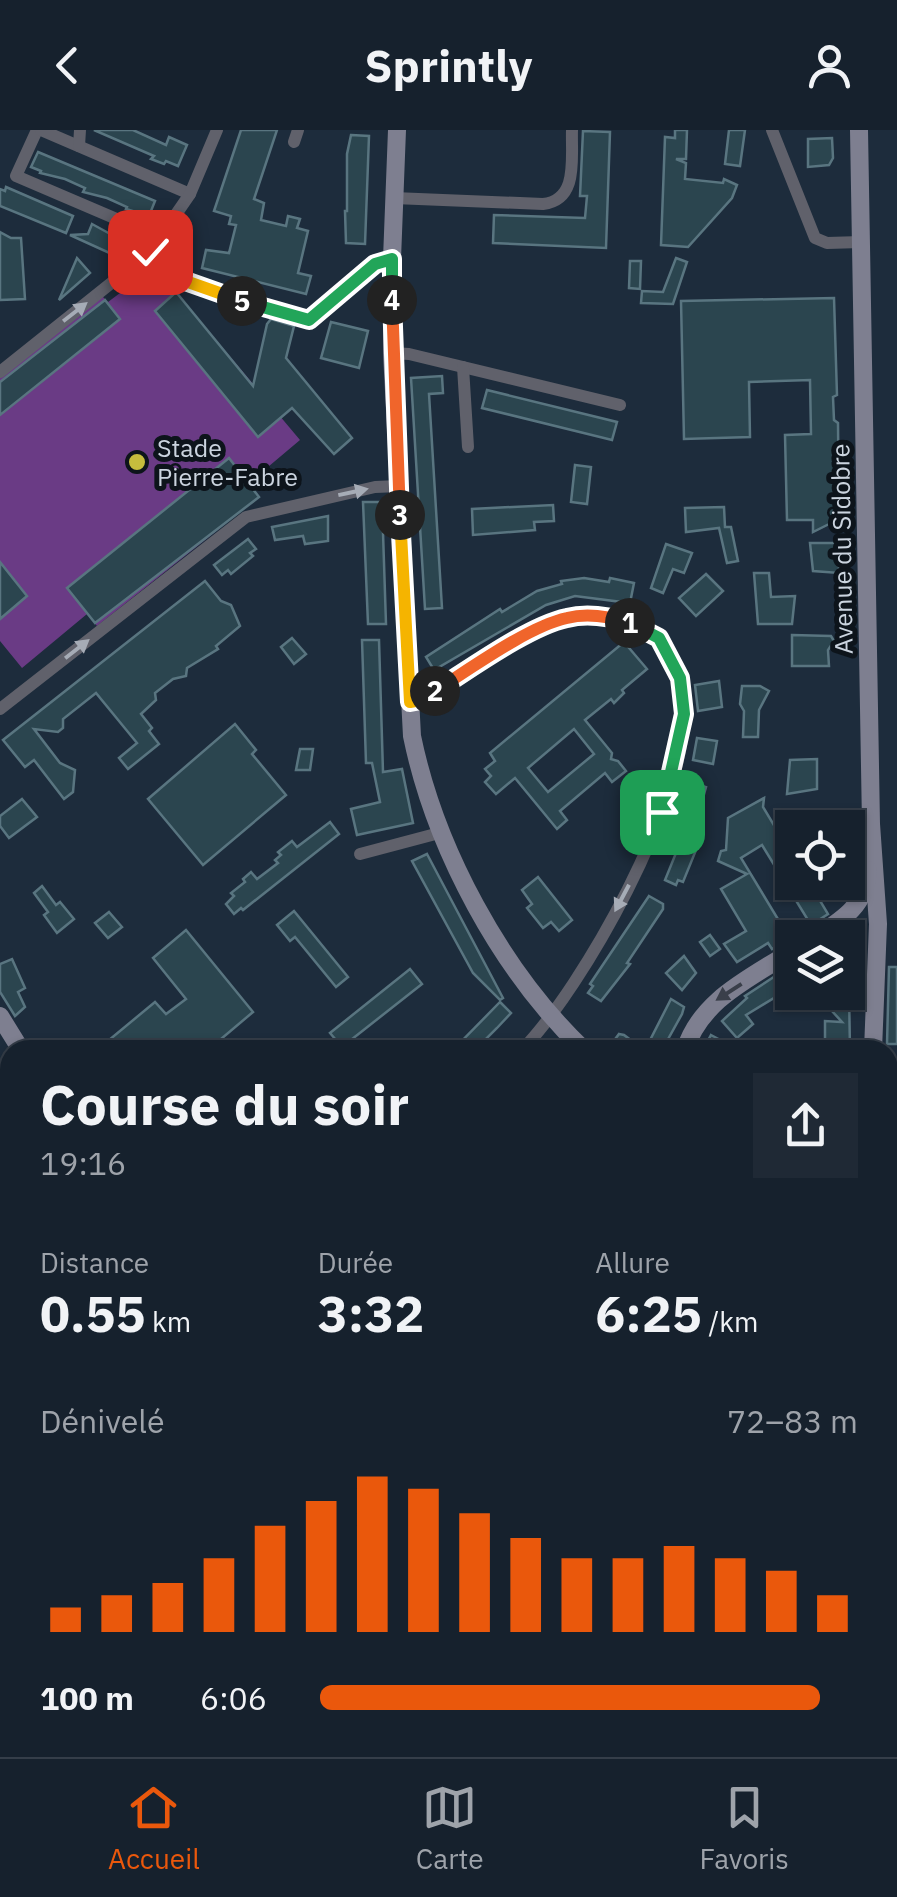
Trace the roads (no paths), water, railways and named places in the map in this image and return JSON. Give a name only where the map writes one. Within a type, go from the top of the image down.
[{"type":"main road","points":[[397,130],[392,353],[410,702],[417,760],[469,894],[494,937],[551,1017],[574,1040]]},
{"type":"main road","name":"Avenue du Sidobre","points":[[859,130],[872,824],[877,886],[873,1040]]},
{"type":"main road","points":[[841,920],[854,909],[866,889],[872,824]]},
{"type":"main road","points":[[865,931],[874,966]]},
{"type":"main road","points":[[690,1040],[715,1000],[775,962]]},
{"type":"main road","points":[[0,1016],[15,1040]]},
{"type":"street","points":[[161,238],[16,176],[39,130],[190,194]]},
{"type":"street","points":[[79,146],[80,130]]},
{"type":"street","points":[[0,372],[150,252],[190,194],[217,130]]},
{"type":"street","points":[[394,198],[543,204],[556,201],[565,194],[570,182],[572,130]]},
{"type":"street","points":[[772,130],[814,238],[827,243],[861,242]]},
{"type":"street","points":[[150,252],[174,277],[194,286],[309,320],[375,264],[392,259]]},
{"type":"street","points":[[392,353],[620,405]]},
{"type":"street","points":[[463,367],[468,447]]},
{"type":"street","points":[[0,710],[246,518],[358,491],[398,486]]},
{"type":"street","points":[[410,702],[421,700],[543,626],[568,617],[627,621],[659,638],[680,678],[684,714],[662,812],[640,865],[569,994],[531,1040]]},
{"type":"street","points":[[360,854],[444,832]]},
{"type":"place","name":"Stade Pierre-Fabre","points":[[137,462]]}]
